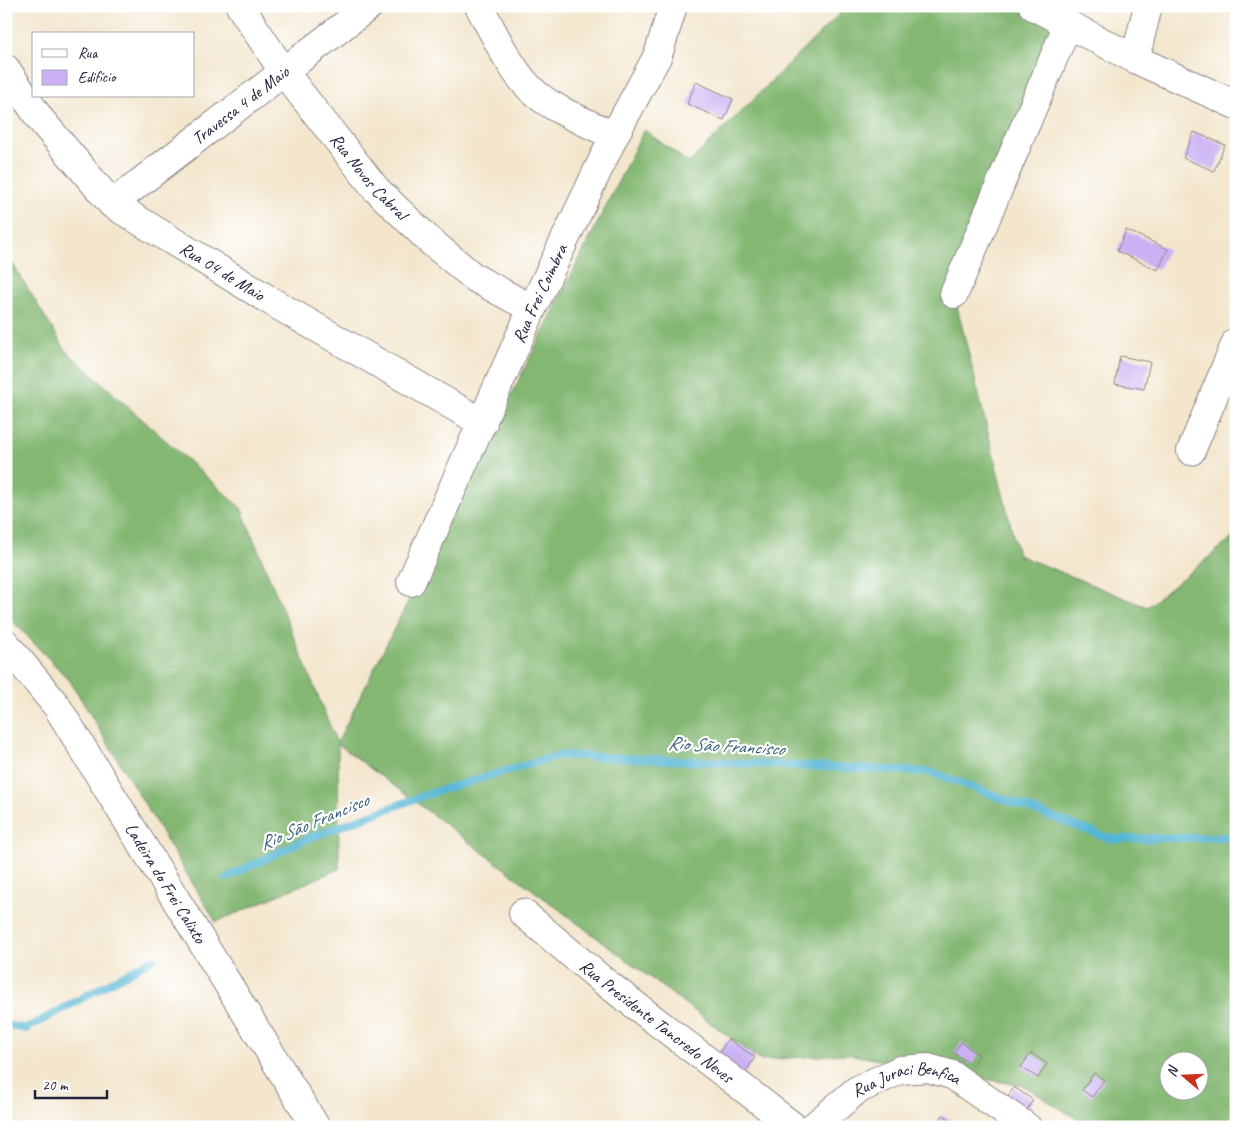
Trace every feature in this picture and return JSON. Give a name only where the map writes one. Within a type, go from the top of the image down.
[{"type":"street","name":"Rua Novos Cabral","points":[[240,6],[283,71],[376,189],[430,241],[475,278],[532,309]]},
{"type":"street","name":"Travessa 4 de Maio","points":[[112,204],[369,6]]},
{"type":"street","points":[[479,6],[504,52],[536,94],[568,113],[614,136]]},
{"type":"street","name":"Rua Frei Coimbra","points":[[410,582],[483,423],[532,309],[614,136],[658,55],[673,6]]},
{"type":"street","points":[[1032,6],[1135,59],[1236,105]]},
{"type":"street","points":[[1135,59],[1148,6]]},
{"type":"street","points":[[954,294],[1068,24]]},
{"type":"street","name":"Rua 04 de Maio","points":[[6,69],[40,119],[112,204],[279,306],[483,423]]},
{"type":"street","points":[[1191,450],[1236,342]]},
{"type":"street","name":"Ladeira do Frei Calixto","points":[[6,644],[56,705],[316,1127]]},
{"type":"street","name":"Rua Presidente Tancredo Neves","points":[[523,913],[601,979],[794,1127]]},
{"type":"street","name":"Rua Juraci Benfica","points":[[812,1127],[857,1090],[900,1070],[928,1068],[952,1075],[1026,1127]]},
{"type":"green space","points":[[833,6],[1033,6],[1068,24],[954,294],[1018,555],[1147,607],[1236,535],[1236,1127],[1090,1127],[1024,1086],[846,1054],[760,1060],[338,744],[339,869],[216,922],[70,681],[6,614],[6,244],[11,261],[66,351],[241,508],[337,743],[644,130],[689,163],[841,12]]},
{"type":"building","points":[[696,82],[733,99],[724,120],[687,104]]},
{"type":"building","points":[[1194,132],[1225,145],[1214,171],[1183,158]]},
{"type":"building","points":[[1126,230],[1168,249],[1158,270],[1117,251]]},
{"type":"building","points":[[1120,356],[1150,362],[1144,389],[1115,384]]},
{"type":"building","points":[[728,1039],[755,1057],[744,1075],[717,1056]]},
{"type":"building","points":[[961,1042],[979,1055],[972,1065],[954,1053]]},
{"type":"building","points":[[1031,1053],[1047,1064],[1038,1078],[1021,1067]]},
{"type":"building","points":[[1094,1073],[1104,1080],[1092,1097],[1082,1090]]},
{"type":"building","points":[[1014,1087],[1033,1100],[1024,1114],[1005,1101]]},
{"type":"building","points":[[943,1115],[961,1127],[935,1127]]},
{"type":"waterway","name":"Rio São Francisco","points":[[226,878],[306,839],[431,793],[560,755],[931,772],[1111,839],[1236,837]]},
{"type":"waterway","name":"Rio São Francisco","points":[[6,1025],[26,1029],[153,959]]}]
